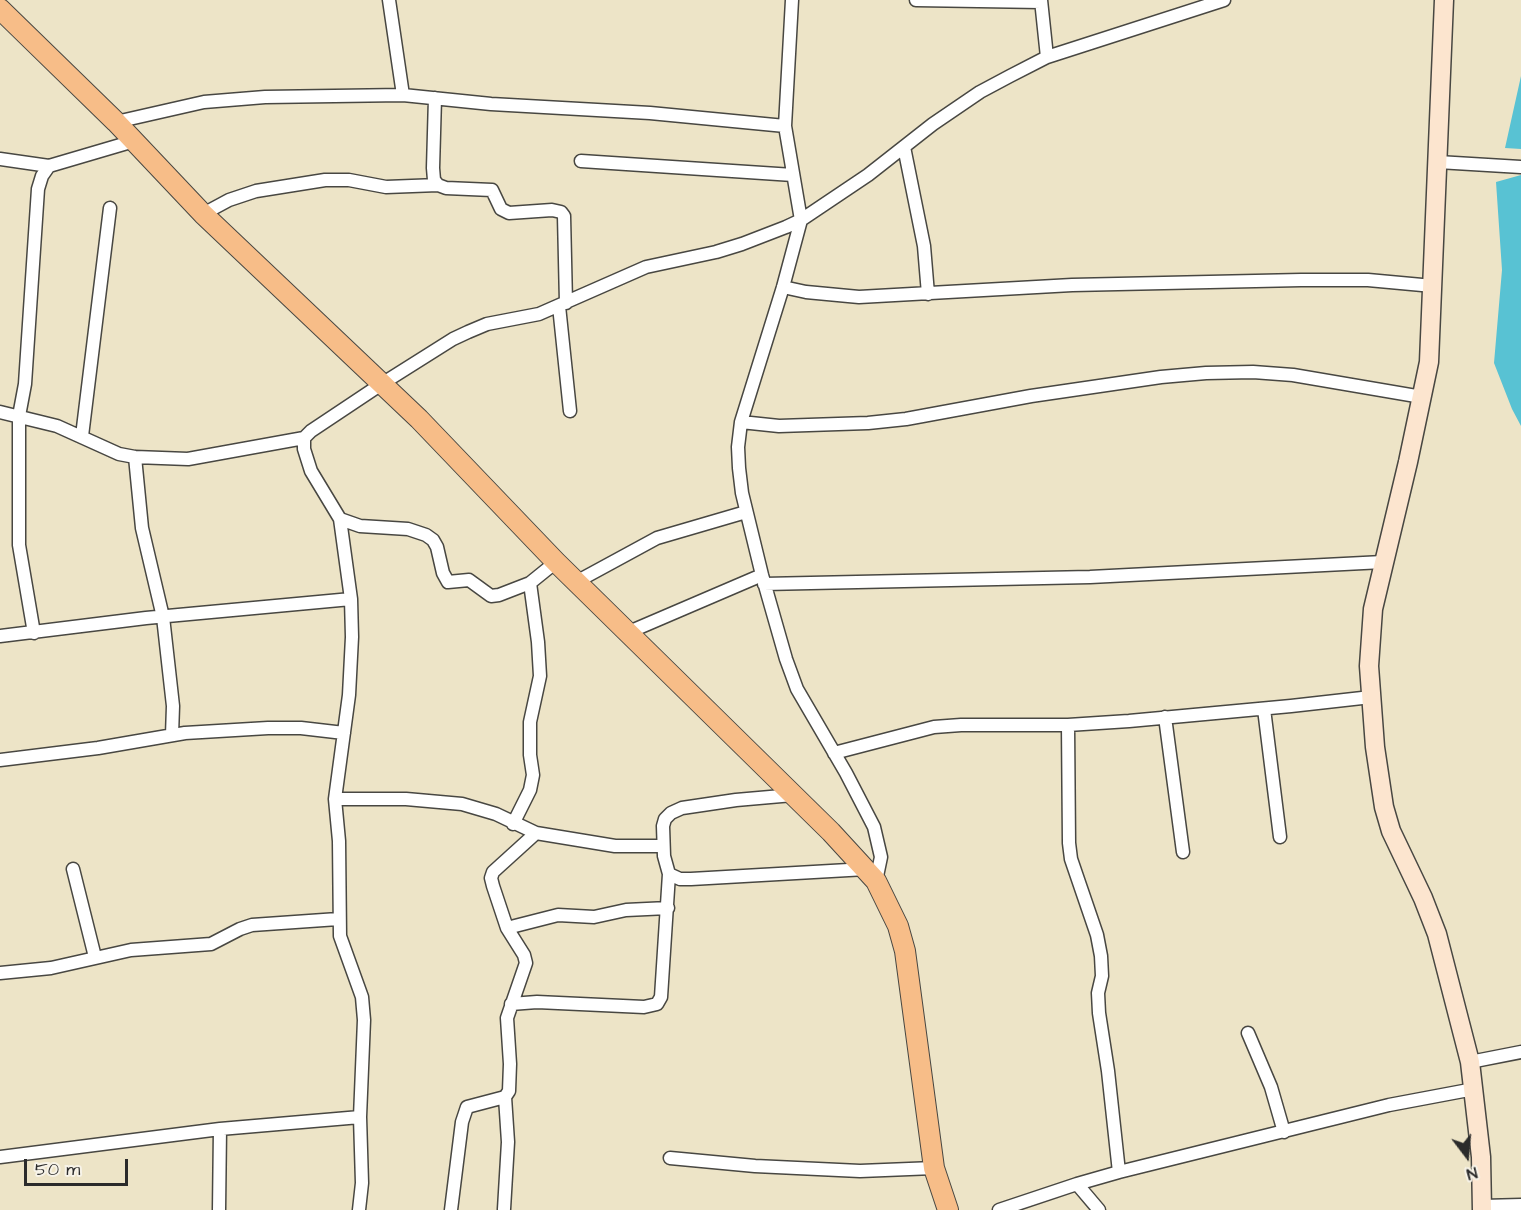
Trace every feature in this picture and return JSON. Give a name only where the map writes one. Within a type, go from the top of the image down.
[{"type":"main road","points":[[0,9],[135,141],[202,214],[380,385],[419,419],[556,562],[794,795],[871,875],[898,926],[905,951],[934,1168],[948,1210]]},
{"type":"street","points":[[389,0],[403,95]]},
{"type":"street","points":[[669,874],[680,879],[871,875],[881,857],[873,826],[797,689],[786,659],[763,579],[739,468],[738,447],[741,422],[801,220],[784,126],[792,0]]},
{"type":"street","points":[[916,0],[1041,1],[1047,57]]},
{"type":"street","points":[[0,412],[57,426],[120,454],[135,457],[188,459],[304,438],[380,385],[453,339],[487,324],[538,314],[646,267],[742,244],[801,220],[868,175],[980,92],[1047,57],[1196,4],[1224,0]]},
{"type":"street","points":[[1444,0],[1429,362],[1373,609],[1370,637],[1371,697],[1375,747],[1384,807],[1391,831],[1423,898],[1437,934],[1470,1062],[1481,1156],[1483,1208],[1521,1205]]},
{"type":"street","points":[[116,122],[204,102],[265,97],[403,95],[491,104],[650,113],[784,126]]},
{"type":"street","points":[[435,98],[433,168],[434,180],[438,185]]},
{"type":"street","points":[[0,159],[49,166],[135,141]]},
{"type":"street","points":[[904,147],[924,246],[928,294]]},
{"type":"street","points":[[581,162],[793,175]]},
{"type":"street","points":[[1438,162],[1521,167]]},
{"type":"street","points":[[34,633],[19,545],[19,416],[25,384],[39,189],[42,176],[49,166]]},
{"type":"street","points":[[202,214],[229,200],[256,191],[325,180],[349,180],[386,187],[438,185],[446,188],[492,190],[501,209],[509,213],[552,210],[561,212],[564,221],[563,304],[570,411]]},
{"type":"street","points":[[82,436],[110,208]]},
{"type":"street","points":[[783,286],[834,296],[928,294],[1072,285],[1301,280],[1368,280],[1433,286]]},
{"type":"street","points":[[741,422],[779,426],[868,423],[906,419],[1031,396],[1161,377],[1206,373],[1253,372],[1293,375],[1422,397]]},
{"type":"street","points":[[304,438],[304,449],[311,471],[340,519],[351,599],[352,637],[344,733],[335,799],[339,841],[338,919],[340,936],[362,998],[364,1020],[359,1210]]},
{"type":"street","points":[[135,457],[142,528],[164,617],[173,706],[172,735]]},
{"type":"street","points":[[576,582],[657,538],[747,512]]},
{"type":"street","points":[[340,519],[360,526],[408,529],[426,535],[437,547],[443,573],[448,582],[469,580],[491,596],[530,583],[556,562]]},
{"type":"street","points":[[629,632],[763,579],[1100,577],[1383,562]]},
{"type":"street","points":[[513,824],[530,790],[533,775],[530,755],[530,722],[540,676],[530,583]]},
{"type":"street","points":[[0,636],[351,599]]},
{"type":"street","points":[[834,753],[934,727],[1068,725],[1264,709],[1371,697]]},
{"type":"street","points":[[1264,709],[1280,837]]},
{"type":"street","points":[[1165,717],[1183,852]]},
{"type":"street","points":[[1068,725],[1069,843],[1071,859],[1097,935],[1101,956],[1099,1013],[1119,1172]]},
{"type":"street","points":[[0,760],[98,748],[172,735],[268,728],[301,728],[344,733]]},
{"type":"street","points":[[511,1004],[550,1002],[644,1007],[657,1004],[661,997],[668,908],[669,874],[663,846],[665,819],[682,808],[794,795]]},
{"type":"street","points":[[335,799],[406,799],[462,804],[495,814],[536,833],[615,846],[663,846]]},
{"type":"street","points":[[504,1209],[508,1142],[505,1097],[509,1091],[510,1077],[507,1018],[526,963],[524,955],[507,928],[493,886],[493,872],[536,833]]},
{"type":"street","points":[[73,869],[95,957]]},
{"type":"street","points":[[507,928],[558,915],[594,917],[626,910],[668,908]]},
{"type":"street","points":[[0,973],[51,968],[131,950],[211,944],[252,925],[338,919]]},
{"type":"street","points":[[1248,1033],[1271,1087],[1284,1132]]},
{"type":"street","points":[[1470,1062],[1521,1052]]},
{"type":"street","points":[[999,1210],[1119,1172],[1389,1105],[1474,1089]]},
{"type":"street","points":[[451,1210],[462,1122],[467,1107],[505,1097]]},
{"type":"street","points":[[0,1157],[220,1129],[360,1117]]},
{"type":"street","points":[[219,1210],[220,1129]]},
{"type":"street","points":[[670,1158],[755,1166],[860,1171],[934,1168]]},
{"type":"street","points":[[1077,1184],[1099,1210]]},
{"type":"water","points":[[1521,76],[1521,149],[1505,148]]},
{"type":"water","points":[[1521,175],[1521,426],[1494,363],[1502,270],[1496,182]]}]
